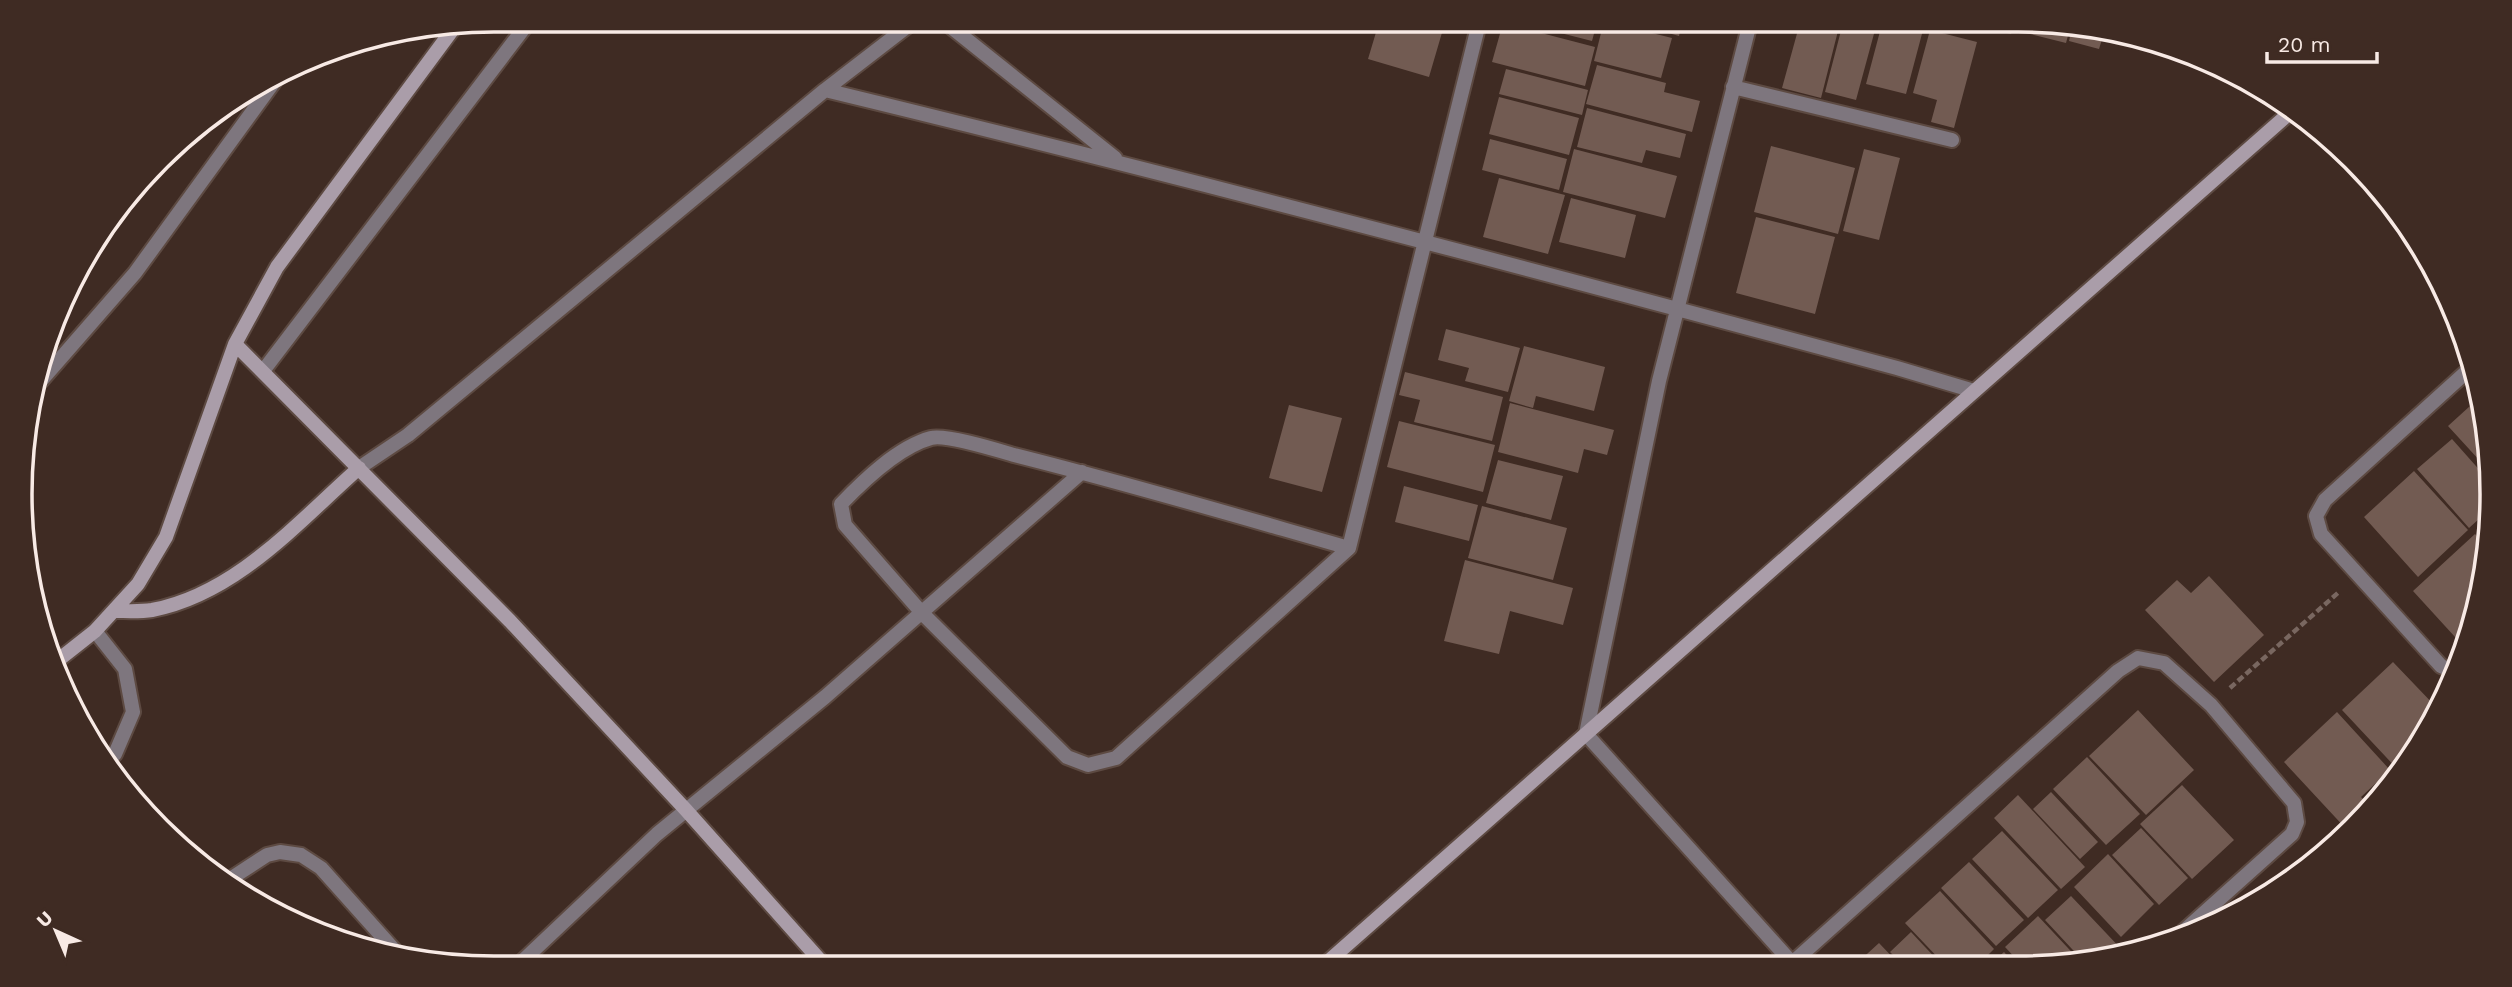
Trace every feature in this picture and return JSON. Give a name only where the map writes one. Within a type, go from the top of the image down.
[{"type":"street","points":[[262,371],[521,32]]},
{"type":"street","points":[[114,611],[151,610],[199,596],[256,560],[359,468],[408,435],[825,90],[900,32]]},
{"type":"street","points":[[956,32],[1119,161]]},
{"type":"street","points":[[1349,548],[1082,472],[970,443],[933,437],[908,448],[862,482],[841,504],[845,525],[922,613],[1067,757],[1088,765],[1116,758],[1349,548],[1477,32]]},
{"type":"street","points":[[1586,733],[1676,308],[1748,32]]},
{"type":"street","points":[[62,657],[95,631],[138,584],[166,537],[235,344],[277,267],[451,33]]},
{"type":"street","points":[[1733,87],[1952,140]]},
{"type":"street","points":[[47,374],[135,273],[268,90]]},
{"type":"street","points":[[825,90],[1119,161],[1425,241],[1974,391]]},
{"type":"street","points":[[1334,956],[2286,117]]},
{"type":"street","points":[[235,344],[510,621],[686,810],[816,956]]},
{"type":"street","points":[[2446,668],[2321,534],[2316,516],[2325,500],[2465,373]]},
{"type":"street","points":[[528,956],[657,834],[825,697],[1082,472]]},
{"type":"street","points":[[95,631],[125,669],[133,712],[113,755]]},
{"type":"street","points":[[1801,956],[2118,671],[2138,658],[2164,663],[2211,705],[2294,803],[2297,822],[2292,834],[2197,919]]},
{"type":"street","points":[[1586,733],[1785,956]]},
{"type":"street","points":[[234,876],[267,855],[280,852],[301,855],[321,867],[388,944]]},
{"type":"path","points":[[2211,705],[2358,576]]},
{"type":"building","points":[[1376,32],[1442,32],[1429,77],[1368,59]]},
{"type":"building","points":[[1500,32],[1538,32],[1595,47],[1585,86],[1492,62]]},
{"type":"building","points":[[1556,32],[1594,32],[1592,41]]},
{"type":"building","points":[[1601,32],[1648,32],[1672,38],[1661,78],[1594,61]]},
{"type":"building","points":[[1797,32],[1838,32],[1821,98],[1782,88]]},
{"type":"building","points":[[1841,32],[1874,32],[1856,100],[1825,92]]},
{"type":"building","points":[[1880,32],[1922,32],[1906,94],[1866,84]]},
{"type":"building","points":[[1929,32],[1977,42],[1954,128],[1931,122],[1937,100],[1913,93]]},
{"type":"building","points":[[2022,32],[2068,34],[2066,43]]},
{"type":"building","points":[[2071,34],[2102,39],[2099,49],[2069,41]]},
{"type":"building","points":[[1597,65],[1666,83],[1664,92],[1700,101],[1692,132],[1586,104]]},
{"type":"building","points":[[1506,69],[1588,90],[1582,115],[1499,94]]},
{"type":"building","points":[[1499,97],[1579,118],[1569,155],[1489,134]]},
{"type":"building","points":[[1587,108],[1686,134],[1680,158],[1646,150],[1642,163],[1577,147]]},
{"type":"building","points":[[1490,139],[1567,159],[1559,190],[1482,170]]},
{"type":"building","points":[[1771,146],[1855,168],[1838,234],[1754,212]]},
{"type":"building","points":[[1574,149],[1677,176],[1665,218],[1563,192]]},
{"type":"building","points":[[1864,149],[1900,158],[1879,240],[1843,231]]},
{"type":"building","points":[[1499,178],[1565,195],[1548,254],[1483,237]]},
{"type":"building","points":[[1571,198],[1636,215],[1625,258],[1559,242]]},
{"type":"building","points":[[1756,217],[1835,237],[1815,314],[1736,293]]},
{"type":"building","points":[[1446,329],[1520,348],[1508,392],[1465,381],[1469,368],[1438,360]]},
{"type":"building","points":[[1524,346],[1605,367],[1594,411],[1536,396],[1533,408],[1509,401]]},
{"type":"building","points":[[1405,372],[1503,397],[1492,441],[1414,422],[1420,400],[1399,395]]},
{"type":"building","points":[[1510,403],[1614,430],[1607,455],[1584,449],[1578,473],[1498,452]]},
{"type":"building","points":[[2472,404],[2480,461],[2448,426]]},
{"type":"building","points":[[1289,405],[1342,418],[1322,492],[1269,478]]},
{"type":"building","points":[[1399,421],[1495,445],[1483,492],[1387,467]]},
{"type":"building","points":[[2452,439],[2480,471],[2480,518],[2469,528],[2417,469]]},
{"type":"building","points":[[1498,460],[1563,476],[1551,520],[1486,503]]},
{"type":"building","points":[[2414,471],[2468,530],[2418,577],[2364,517]]},
{"type":"building","points":[[1404,486],[1478,505],[1469,541],[1395,522]]},
{"type":"building","points":[[1482,506],[1567,528],[1553,580],[1468,558]]},
{"type":"building","points":[[2475,534],[2479,538],[2472,584],[2457,639],[2413,591]]},
{"type":"building","points":[[1465,560],[1573,588],[1563,625],[1510,611],[1499,654],[1444,641]]},
{"type":"building","points":[[2209,576],[2264,635],[2214,682],[2145,610],[2177,580],[2191,593]]},
{"type":"building","points":[[2393,662],[2431,702],[2393,764],[2342,710]]},
{"type":"building","points":[[2138,710],[2194,770],[2146,815],[2089,756]]},
{"type":"building","points":[[2337,712],[2389,769],[2361,797],[2364,800],[2341,824],[2284,762]]},
{"type":"building","points":[[2087,757],[2140,814],[2106,845],[2053,789]]},
{"type":"building","points":[[2182,785],[2234,840],[2192,879],[2140,824]]},
{"type":"building","points":[[2051,792],[2098,842],[2080,859],[2033,809]]},
{"type":"building","points":[[2018,795],[2085,867],[2061,889],[1994,818]]},
{"type":"building","points":[[2141,828],[2188,878],[2159,905],[2112,855]]},
{"type":"building","points":[[2002,831],[2058,890],[2028,918],[1972,859]]},
{"type":"building","points":[[2108,854],[2154,904],[2121,937],[2074,887]]},
{"type":"building","points":[[1969,862],[2024,920],[1996,946],[1941,888]]},
{"type":"building","points":[[1940,891],[1994,949],[1987,956],[1936,956],[1905,923]]},
{"type":"building","points":[[2071,896],[2117,945],[2075,952],[2045,920]]},
{"type":"building","points":[[2038,916],[2072,953],[2013,956],[2005,947]]},
{"type":"building","points":[[1911,932],[1934,956],[1894,956],[1890,952]]},
{"type":"building","points":[[1879,943],[1891,956],[1865,956]]}]
